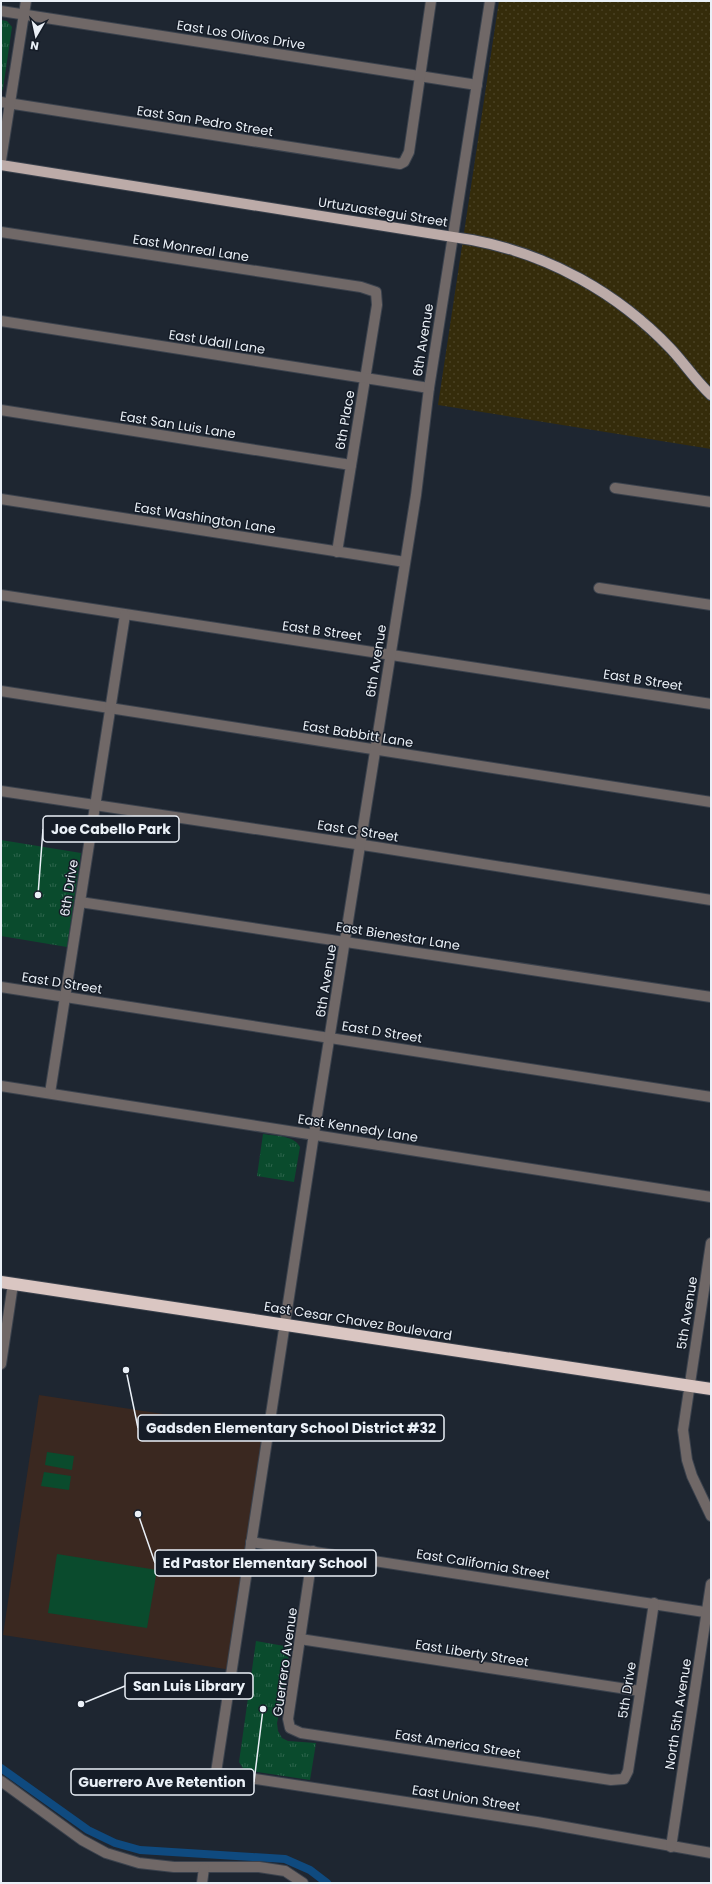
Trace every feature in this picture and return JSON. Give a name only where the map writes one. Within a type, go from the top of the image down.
[{"type":"highway","name":"East Cesar Chavez Boulevard","points":[[7,1283],[711,1389]]},
{"type":"main road","name":"Urtuzuastegui Street","points":[[1,165],[453,236],[517,251],[546,262],[596,288],[628,310],[671,349],[711,395]]},
{"type":"street","points":[[1,160],[5,103],[26,1]]},
{"type":"street","points":[[420,76],[432,1]]},
{"type":"street","name":"6th Avenue","points":[[216,1776],[314,1134],[422,452],[429,388],[490,1]]},
{"type":"street","name":"East Los Olivos Drive","points":[[1,11],[477,84]]},
{"type":"street","name":"East San Pedro Street","points":[[5,103],[395,164],[404,162],[409,152],[420,76]]},
{"type":"street","name":"East Monreal Lane","points":[[1,232],[361,287],[376,292]]},
{"type":"street","name":"6th Place","points":[[337,552],[377,305],[376,292]]},
{"type":"street","name":"East Udall Lane","points":[[1,321],[429,388]]},
{"type":"street","name":"East San Luis Lane","points":[[1,410],[351,465]]},
{"type":"street","points":[[615,488],[711,502]]},
{"type":"street","name":"East Washington Lane","points":[[1,499],[405,562]]},
{"type":"street","points":[[599,588],[711,605]]},
{"type":"street","name":"East B Street","points":[[1,595],[711,704]]},
{"type":"street","name":"6th Drive","points":[[50,1093],[125,615]]},
{"type":"street","name":"East Babbitt Lane","points":[[1,692],[711,802]]},
{"type":"street","name":"East C Street","points":[[1,791],[361,844],[711,900]]},
{"type":"street","name":"East Bienestar Lane","points":[[80,902],[711,997]]},
{"type":"street","name":"East D Street","points":[[1,987],[711,1097]]},
{"type":"street","name":"East Kennedy Lane","points":[[1,1086],[711,1197]]},
{"type":"street","name":"5th Avenue","points":[[688,1386],[711,1243]]},
{"type":"street","points":[[1,1359],[7,1283]]},
{"type":"street","points":[[688,1386],[683,1430],[685,1449],[692,1476],[711,1516]]},
{"type":"street","name":"East California Street","points":[[251,1542],[709,1612]]},
{"type":"street","name":"Guerrero Avenue","points":[[290,1728],[288,1719],[313,1551]]},
{"type":"street","name":"North 5th Avenue","points":[[671,1847],[709,1612],[711,1584]]},
{"type":"street","name":"5th Drive","points":[[624,1779],[628,1771],[654,1603]]},
{"type":"street","name":"East Liberty Street","points":[[300,1640],[640,1691]]},
{"type":"street","name":"East America Street","points":[[290,1728],[301,1733],[610,1780],[624,1779]]},
{"type":"street","name":"East Union Street","points":[[216,1776],[537,1822],[711,1854]]},
{"type":"street","points":[[1,1781],[82,1840],[106,1853],[139,1863],[174,1867],[266,1868],[285,1872],[303,1883]]},
{"type":"street","points":[[202,1883],[204,1868]]},
{"type":"shaded area","points":[[39,1395],[268,1430],[232,1670],[3,1635]]},
{"type":"sand","points":[[499,1],[711,1],[711,449],[438,405]]},
{"type":"green space","points":[[1,20],[7,21],[12,27],[3,89],[1,93]]},
{"type":"green space","points":[[1,840],[81,853],[67,947],[1,936]]},
{"type":"green space","points":[[263,1134],[289,1138],[300,1147],[294,1182],[257,1176]]},
{"type":"green space","points":[[47,1452],[74,1456],[72,1470],[45,1465]]},
{"type":"green space","points":[[44,1472],[71,1476],[69,1490],[41,1486]]},
{"type":"green space","points":[[57,1554],[157,1570],[147,1628],[48,1613]]},
{"type":"green space","points":[[256,1641],[290,1647],[277,1723],[278,1731],[282,1738],[288,1741],[316,1743],[310,1780],[244,1770],[239,1762]]},
{"type":"waterway","points":[[1,1768],[88,1830],[115,1843],[140,1850],[285,1859],[310,1870],[327,1883]]},
{"type":"place","name":"Joe Cabello Park","points":[[38,895]]},
{"type":"place","name":"Gadsden Elementary School District #32","points":[[126,1370]]},
{"type":"place","name":"Ed Pastor Elementary School","points":[[138,1514]]},
{"type":"place","name":"San Luis Library","points":[[81,1704]]},
{"type":"place","name":"Guerrero Ave Retention","points":[[263,1709]]}]
